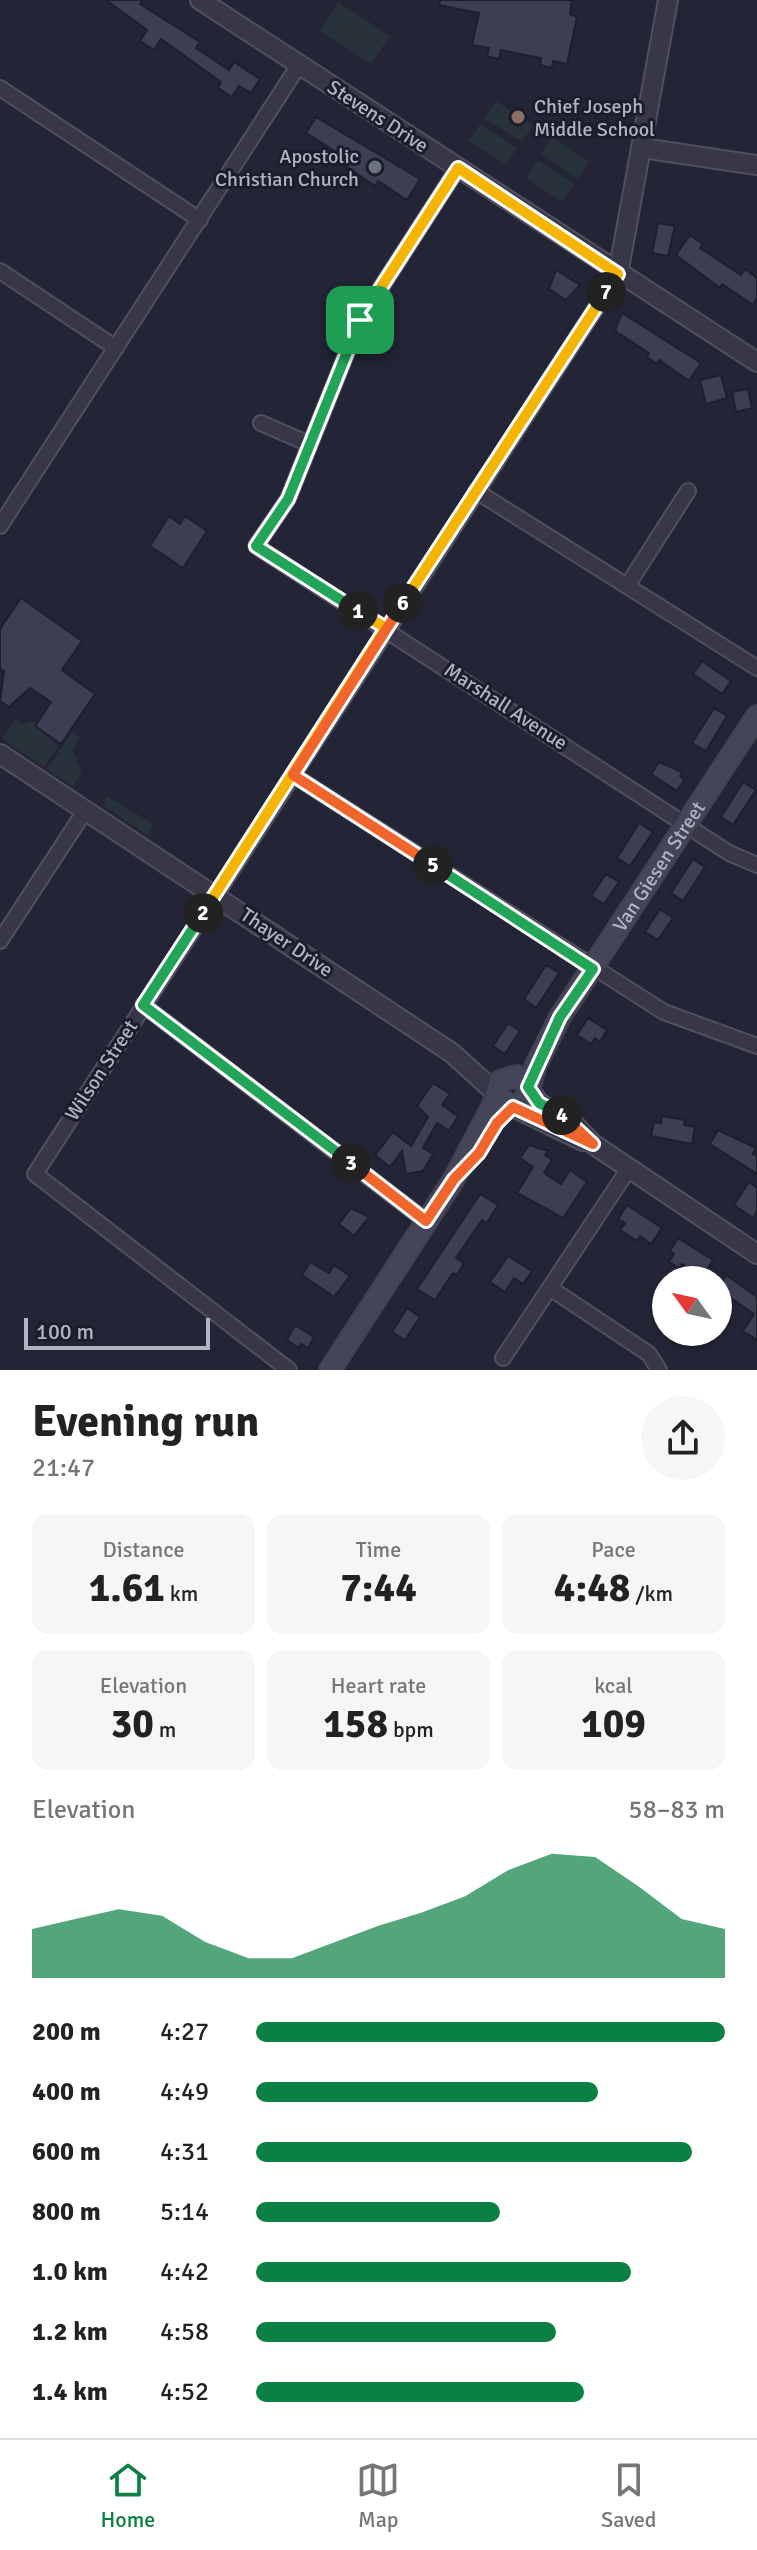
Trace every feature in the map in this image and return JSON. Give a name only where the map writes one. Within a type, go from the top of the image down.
[{"type":"main road","name":"Van Giesen Street","points":[[506,1092],[525,1101],[528,1087],[560,1017],[757,716]]},
{"type":"main road","name":"Van Giesen Street","points":[[330,1370],[454,1179],[529,1058],[542,1030],[560,1017]]},
{"type":"street","name":"Stevens Drive","points":[[200,0],[757,362]]},
{"type":"street","name":"Wilson Street","points":[[289,1370],[35,1174],[618,274],[668,0]]},
{"type":"street","points":[[0,526],[299,65]]},
{"type":"street","points":[[0,88],[200,220]]},
{"type":"street","points":[[642,148],[757,165]]},
{"type":"street","points":[[261,423],[309,444],[360,320],[458,168]]},
{"type":"street","points":[[0,271],[116,348]]},
{"type":"street","name":"Marshall Avenue","points":[[309,444],[288,499],[256,546],[729,853],[757,865]]},
{"type":"street","points":[[476,491],[757,668]]},
{"type":"street","points":[[627,586],[688,491]]},
{"type":"street","name":"Thayer Drive","points":[[0,754],[215,894],[506,1092],[593,1144],[757,1254]]},
{"type":"street","points":[[293,775],[664,1012],[757,1046]]},
{"type":"street","points":[[0,941],[85,811]]},
{"type":"street","points":[[143,1005],[426,1221]]},
{"type":"street","name":"Thayer Drive","points":[[528,1087],[539,1103],[571,1121],[593,1144]]},
{"type":"street","points":[[503,1358],[628,1170]]},
{"type":"street","points":[[550,1288],[649,1354],[659,1370]]},
{"type":"shaded area","points":[[338,2],[390,36],[371,64],[320,31]]},
{"type":"shaded area","points":[[496,101],[533,125],[522,142],[484,118]]},
{"type":"shaded area","points":[[480,124],[517,148],[506,165],[469,141]]},
{"type":"shaded area","points":[[552,137],[589,162],[578,179],[541,154]]},
{"type":"shaded area","points":[[538,160],[574,184],[562,202],[526,178]]},
{"type":"shaded area","points":[[16,719],[23,724],[36,723],[58,747],[44,767],[2,739]]},
{"type":"shaded area","points":[[72,732],[80,737],[73,750],[82,773],[73,786],[47,769]]},
{"type":"shaded area","points":[[107,796],[153,824],[148,836],[104,806]]},
{"type":"building","points":[[106,0],[142,0],[140,4],[200,42],[196,48],[229,70],[234,62],[260,79],[251,93],[239,86],[232,97],[218,88],[221,82],[161,39],[154,50],[140,41],[147,30]]},
{"type":"building","name":"Chief Joseph Middle School","points":[[440,0],[572,0],[570,14],[577,17],[567,64],[553,61],[552,68],[540,65],[541,58],[501,50],[499,59],[487,56],[489,48],[472,45],[479,13],[439,5]]},
{"type":"building","name":"Apostolic Christian Church","points":[[316,117],[420,179],[407,200],[378,181],[375,186],[330,155],[333,150],[306,133]]},
{"type":"building","points":[[658,223],[675,226],[668,256],[652,253]]},
{"type":"building","points":[[690,235],[703,244],[700,248],[741,275],[745,269],[757,278],[757,298],[753,305],[722,284],[720,288],[676,255]]},
{"type":"building","points":[[556,270],[580,285],[566,300],[549,289]]},
{"type":"building","points":[[622,313],[701,363],[689,381],[659,360],[657,364],[647,357],[649,353],[615,331]]},
{"type":"building","points":[[721,375],[727,398],[706,404],[700,380]]},
{"type":"building","points":[[748,389],[752,408],[736,412],[732,392]]},
{"type":"building","points":[[169,516],[180,524],[185,516],[207,531],[183,568],[150,546]]},
{"type":"building","points":[[21,598],[82,641],[62,670],[95,694],[61,744],[35,726],[51,702],[30,688],[9,707],[0,701],[4,671],[0,669],[0,629]]},
{"type":"building","points":[[702,661],[731,681],[722,694],[693,674]]},
{"type":"building","points":[[714,708],[727,716],[706,751],[692,743]]},
{"type":"building","points":[[659,762],[682,772],[680,776],[685,779],[677,791],[651,774]]},
{"type":"building","points":[[743,782],[756,790],[733,825],[721,817]]},
{"type":"building","points":[[639,823],[653,832],[630,866],[617,858]]},
{"type":"building","points":[[693,859],[705,867],[683,901],[671,893]]},
{"type":"building","points":[[606,874],[619,882],[604,904],[591,896]]},
{"type":"building","points":[[660,909],[673,918],[658,940],[645,932]]},
{"type":"building","points":[[546,965],[559,973],[536,1008],[524,999]]},
{"type":"building","points":[[588,1018],[607,1030],[600,1042],[595,1038],[591,1044],[577,1035]]},
{"type":"building","points":[[508,1023],[520,1031],[505,1054],[493,1046]]},
{"type":"building","points":[[433,1083],[450,1094],[442,1105],[458,1116],[449,1131],[437,1123],[423,1148],[433,1154],[423,1171],[406,1174],[402,1151],[390,1167],[375,1155],[393,1132],[411,1146],[428,1117],[417,1106]]},
{"type":"building","points":[[662,1116],[685,1120],[684,1125],[695,1127],[692,1144],[651,1136],[654,1122],[661,1123]]},
{"type":"building","points":[[718,1130],[756,1148],[753,1154],[757,1156],[757,1174],[710,1144]]},
{"type":"building","points":[[529,1145],[548,1151],[545,1155],[552,1160],[544,1173],[561,1184],[570,1170],[587,1182],[563,1218],[517,1193],[533,1167],[520,1158]]},
{"type":"building","points":[[749,1182],[757,1188],[757,1212],[753,1218],[734,1205]]},
{"type":"building","points":[[480,1194],[498,1205],[487,1223],[482,1220],[456,1258],[464,1263],[457,1275],[453,1273],[435,1300],[417,1289]]},
{"type":"building","points":[[627,1205],[662,1228],[651,1244],[640,1236],[637,1241],[620,1230],[625,1223],[618,1219]]},
{"type":"building","points":[[351,1208],[369,1217],[354,1236],[339,1224]]},
{"type":"building","points":[[678,1238],[713,1260],[709,1266],[676,1266],[669,1262],[674,1254],[670,1251]]},
{"type":"building","points":[[508,1256],[532,1271],[523,1284],[514,1278],[505,1292],[490,1282]]},
{"type":"building","points":[[310,1262],[329,1273],[334,1265],[350,1276],[334,1297],[302,1275]]},
{"type":"building","points":[[732,1279],[757,1297],[757,1340],[743,1331],[754,1314],[732,1299]]},
{"type":"building","points":[[407,1308],[420,1317],[405,1340],[392,1332]]},
{"type":"building","points":[[295,1325],[314,1337],[308,1348],[301,1344],[299,1348],[287,1340]]},
{"type":"place","name":"Chief Joseph Middle School","points":[[518,117]]},
{"type":"place","name":"Apostolic Christian Church","points":[[375,167]]},
{"type":"route","points":[[458,168],[618,274],[293,775],[593,969],[560,1017],[528,1087],[539,1103],[571,1121],[593,1144],[513,1107],[497,1123],[479,1153],[454,1179],[426,1221],[143,1005],[386,628],[256,546],[288,499],[360,320],[458,168]]}]
